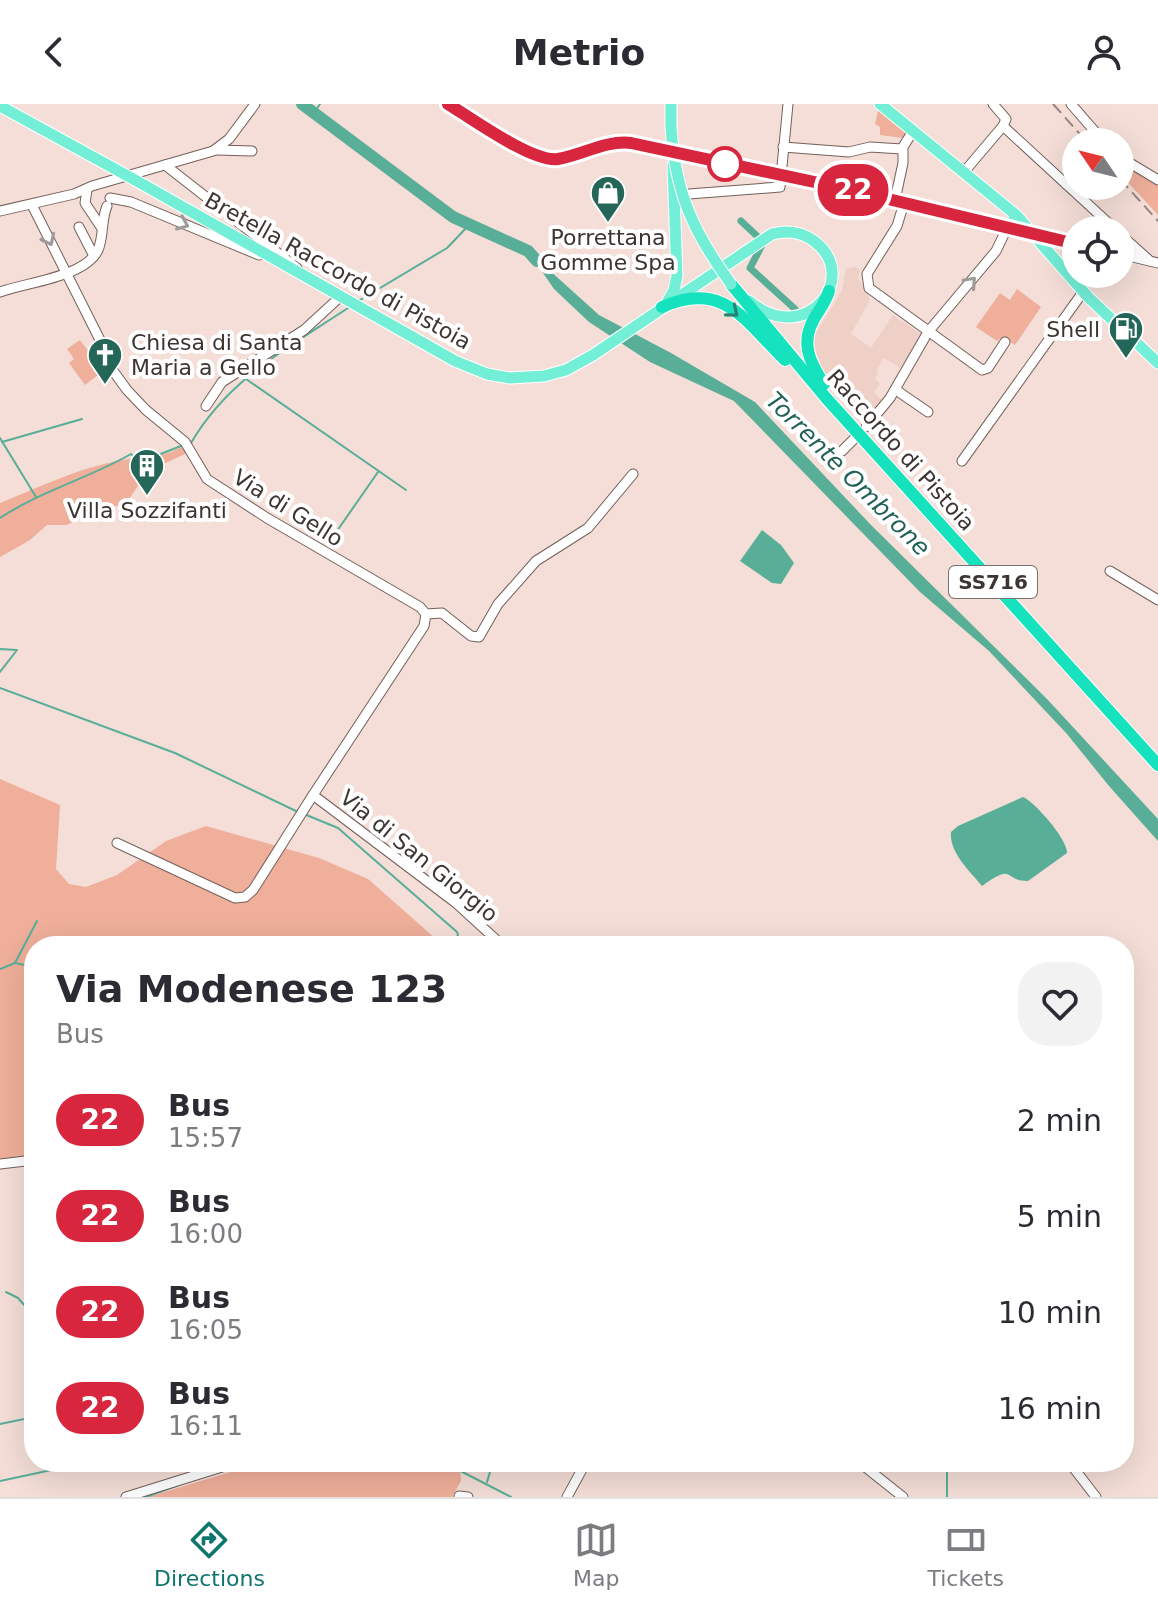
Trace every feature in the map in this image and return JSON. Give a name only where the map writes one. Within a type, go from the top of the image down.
[{"type":"highway","name":"Raccordo di Pistoia","points":[[731,284],[1158,765]]},
{"type":"highway","points":[[828,395],[810,362],[807,342],[811,326],[829,291]]},
{"type":"highway","points":[[662,307],[693,297],[721,302],[828,395]]},
{"type":"highway","name":"Raccordo di Pistoia","points":[[828,395],[1158,756]]},
{"type":"main road","name":"Raccordo di Pistoia","points":[[671,104],[677,180],[688,211],[731,284]]},
{"type":"main road","points":[[880,104],[1016,215],[1083,292],[1158,363]]},
{"type":"main road","name":"Bretella Raccordo di Pistoia","points":[[0,106],[115,175],[144,185],[455,361],[487,374],[520,379],[544,376],[575,366],[764,238],[779,232],[805,235],[822,249],[831,267],[829,291]]},
{"type":"main road","points":[[662,307],[675,287],[673,159]]},
{"type":"main road","points":[[1007,228],[1016,215]]},
{"type":"main road","points":[[1050,253],[1057,240]]},
{"type":"main road","points":[[731,284],[764,312],[786,318],[813,310],[829,291]]},
{"type":"street","points":[[213,151],[229,139],[255,104]]},
{"type":"street","points":[[448,104],[544,159],[563,158],[623,142],[783,175],[1062,241]]},
{"type":"street","points":[[689,194],[778,188],[783,175],[788,104]]},
{"type":"street","points":[[964,172],[1006,119],[993,104]]},
{"type":"street","points":[[1071,104],[1092,128]]},
{"type":"street","points":[[1003,126],[1062,180]]},
{"type":"street","points":[[913,131],[902,149],[898,223],[869,271],[866,282],[874,294],[984,370],[1005,342]]},
{"type":"street","points":[[783,147],[849,152],[870,147],[902,149]]},
{"type":"street","points":[[91,209],[100,210],[115,175],[213,151],[252,151]]},
{"type":"street","points":[[165,165],[302,273]]},
{"type":"street","points":[[1134,165],[1158,180]]},
{"type":"street","points":[[755,191],[757,171]]},
{"type":"street","points":[[0,211],[74,194],[106,195],[279,261]]},
{"type":"street","points":[[86,194],[101,227]]},
{"type":"street","points":[[0,292],[84,267],[100,243],[106,195]]},
{"type":"street","points":[[1083,200],[1101,216]]},
{"type":"street","name":"Via di Gello","points":[[32,205],[111,368],[127,390],[185,442],[207,479],[267,518],[420,607],[426,614],[442,613],[471,636],[479,637],[501,599],[536,561],[590,526],[633,474]]},
{"type":"street","points":[[79,227],[94,256]]},
{"type":"street","points":[[866,427],[896,390],[928,332],[999,247],[1007,228]]},
{"type":"street","points":[[1134,245],[1154,262]]},
{"type":"street","points":[[1134,257],[1154,262]]},
{"type":"street","points":[[962,461],[1083,292]]},
{"type":"street","points":[[206,406],[222,382],[304,330],[341,296]]},
{"type":"street","points":[[896,390],[928,412]]},
{"type":"street","points":[[842,451],[856,437]]},
{"type":"street","points":[[1110,571],[1158,600]]},
{"type":"street","name":"Via di San Giorgio","points":[[117,843],[235,898],[245,897],[253,890],[424,626],[426,614]]},
{"type":"street","name":"Via di San Giorgio","points":[[313,795],[456,903],[492,936]]},
{"type":"street","points":[[0,1164],[24,1161]]},
{"type":"street","points":[[126,1497],[206,1472]]},
{"type":"street","points":[[567,1497],[581,1472]]},
{"type":"street","points":[[872,1472],[903,1497]]},
{"type":"street","points":[[1077,1472],[1096,1497]]},
{"type":"shaded area","points":[[878,111],[884,112],[907,133],[903,138],[880,135],[880,127],[875,124]]},
{"type":"shaded area","points":[[1134,170],[1158,185],[1158,215],[1134,189]]},
{"type":"shaded area","points":[[528,251],[599,315],[755,402],[871,525],[1047,699],[1158,819],[1158,841],[1067,734],[989,651],[920,592],[734,401],[650,362],[589,322],[554,289]]},
{"type":"shaded area","points":[[855,267],[860,270],[858,277],[870,300],[851,334],[871,348],[893,315],[923,335],[900,368],[884,358],[876,371],[875,379],[880,384],[874,392],[884,403],[866,424],[835,391],[813,344],[817,331],[842,291],[846,269]]},
{"type":"shaded area","points":[[1017,289],[1041,307],[1015,345],[1003,337],[997,341],[976,327],[1000,293],[1010,300]]},
{"type":"shaded area","points":[[80,340],[103,371],[85,385],[69,363],[74,359],[67,349]]},
{"type":"shaded area","points":[[182,447],[187,453],[147,472],[124,507],[105,505],[67,525],[47,525],[30,540],[0,557],[0,503],[91,467],[159,455]]},
{"type":"shaded area","points":[[762,530],[781,545],[794,563],[781,584],[772,583],[740,561]]},
{"type":"shaded area","points":[[0,779],[60,805],[56,869],[69,884],[86,887],[117,875],[166,841],[206,826],[319,858],[368,879],[433,936],[24,936],[24,1157],[0,1161]]},
{"type":"shaded area","points":[[1023,797],[1050,822],[1067,853],[1028,881],[1005,874],[982,886],[957,854],[951,832]]},
{"type":"shaded area","points":[[230,1472],[460,1472],[461,1481],[452,1497],[148,1497]]},
{"type":"waterway","name":"Torrente Ombrone","points":[[302,104],[453,217],[528,251],[537,261]]},
{"type":"waterway","points":[[314,113],[320,104]]},
{"type":"waterway","points":[[741,221],[757,236]]},
{"type":"waterway","points":[[360,300],[447,248],[469,225]]},
{"type":"waterway","points":[[762,245],[750,268],[795,309]]},
{"type":"waterway","points":[[191,443],[206,420],[241,382],[348,308]]},
{"type":"waterway","points":[[246,379],[406,490]]},
{"type":"waterway","points":[[2,442],[82,419]]},
{"type":"waterway","points":[[0,438],[36,497]]},
{"type":"waterway","points":[[0,518],[131,454],[140,462],[181,446]]},
{"type":"waterway","points":[[330,541],[378,472]]},
{"type":"waterway","points":[[0,649],[17,650],[0,672]]},
{"type":"waterway","points":[[0,688],[175,753],[298,812]]},
{"type":"waterway","points":[[304,814],[338,828],[457,932],[457,936]]},
{"type":"waterway","points":[[29,936],[37,921]]},
{"type":"waterway","points":[[15,963],[24,946]]},
{"type":"waterway","points":[[0,969],[15,963],[24,965]]},
{"type":"waterway","points":[[6,1292],[24,1305]]},
{"type":"waterway","points":[[0,1424],[24,1419]]},
{"type":"waterway","points":[[0,1481],[42,1472]]},
{"type":"waterway","points":[[200,1478],[219,1472]]},
{"type":"waterway","points":[[462,1472],[511,1497]]},
{"type":"waterway","points":[[487,1482],[490,1472]]},
{"type":"waterway","points":[[947,1472],[947,1497]]},
{"type":"waterway","points":[[146,1497],[179,1485]]},
{"type":"railway","points":[[1053,104],[1074,128]]},
{"type":"railway","points":[[1134,194],[1158,221]]},
{"type":"bus line","name":"22","points":[[448,104],[544,159],[563,158],[614,143],[631,143],[838,187],[1062,241]]},
{"type":"place","name":"Porrettana Gomme Spa","points":[[608,224]]},
{"type":"place","name":"Shell","points":[[1126,360]]},
{"type":"place","name":"Chiesa di Santa Maria a Gello","points":[[105,386]]},
{"type":"place","name":"Villa Sozzifanti","points":[[147,497]]}]
